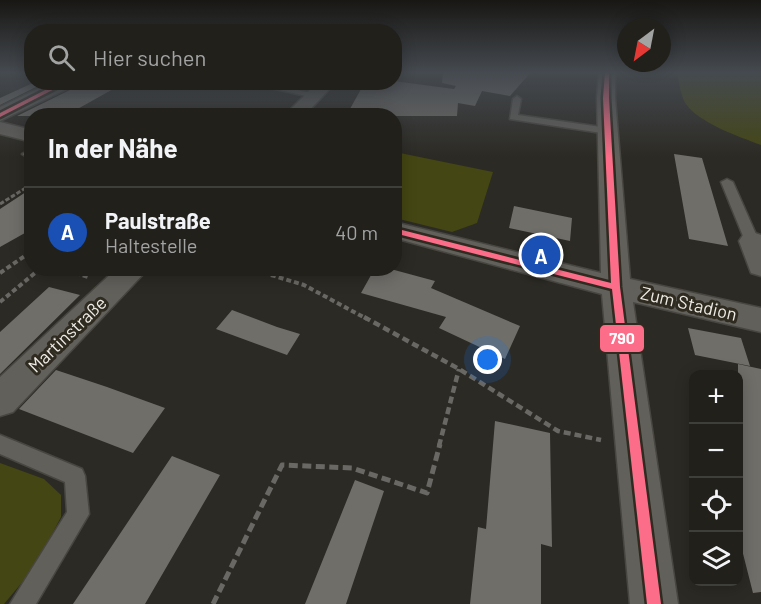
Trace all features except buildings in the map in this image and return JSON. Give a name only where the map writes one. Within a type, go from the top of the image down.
[{"type":"street","points":[[0,115],[30,100]]},
{"type":"street","points":[[607,100],[616,287],[654,604]]},
{"type":"street","points":[[0,128],[24,144]]},
{"type":"street","name":"Zum Stadion","points":[[402,232],[616,287],[761,320]]},
{"type":"street","points":[[752,241],[761,266]]},
{"type":"street","name":"Martinstraße","points":[[0,400],[127,276]]},
{"type":"lane","points":[[517,100],[513,117],[608,131]]},
{"type":"lane","points":[[727,182],[752,241]]},
{"type":"lane","points":[[0,444],[75,476],[78,514],[22,604]]},
{"type":"path","points":[[0,204],[24,189]]},
{"type":"path","points":[[0,273],[24,256]]},
{"type":"path","points":[[0,302],[31,276]]},
{"type":"path","points":[[274,276],[304,285],[459,369],[558,431],[635,447]]},
{"type":"path","points":[[213,604],[282,465],[352,468],[427,493],[459,369]]},
{"type":"shaded area","points":[[684,100],[761,100],[761,145],[720,129],[700,117]]},
{"type":"shaded area","points":[[402,153],[493,172],[477,223],[452,232],[402,220]]},
{"type":"shaded area","points":[[0,463],[44,479],[61,495],[61,517],[34,568],[4,604],[0,604]]},
{"type":"transit line","name":"790","points":[[0,115],[30,100]]},
{"type":"transit line","name":"790","points":[[606,100],[616,287],[654,604]]},
{"type":"transit line","name":"790","points":[[402,232],[616,287]]},
{"type":"place","name":"Paulstraße","points":[[541,255]]}]
